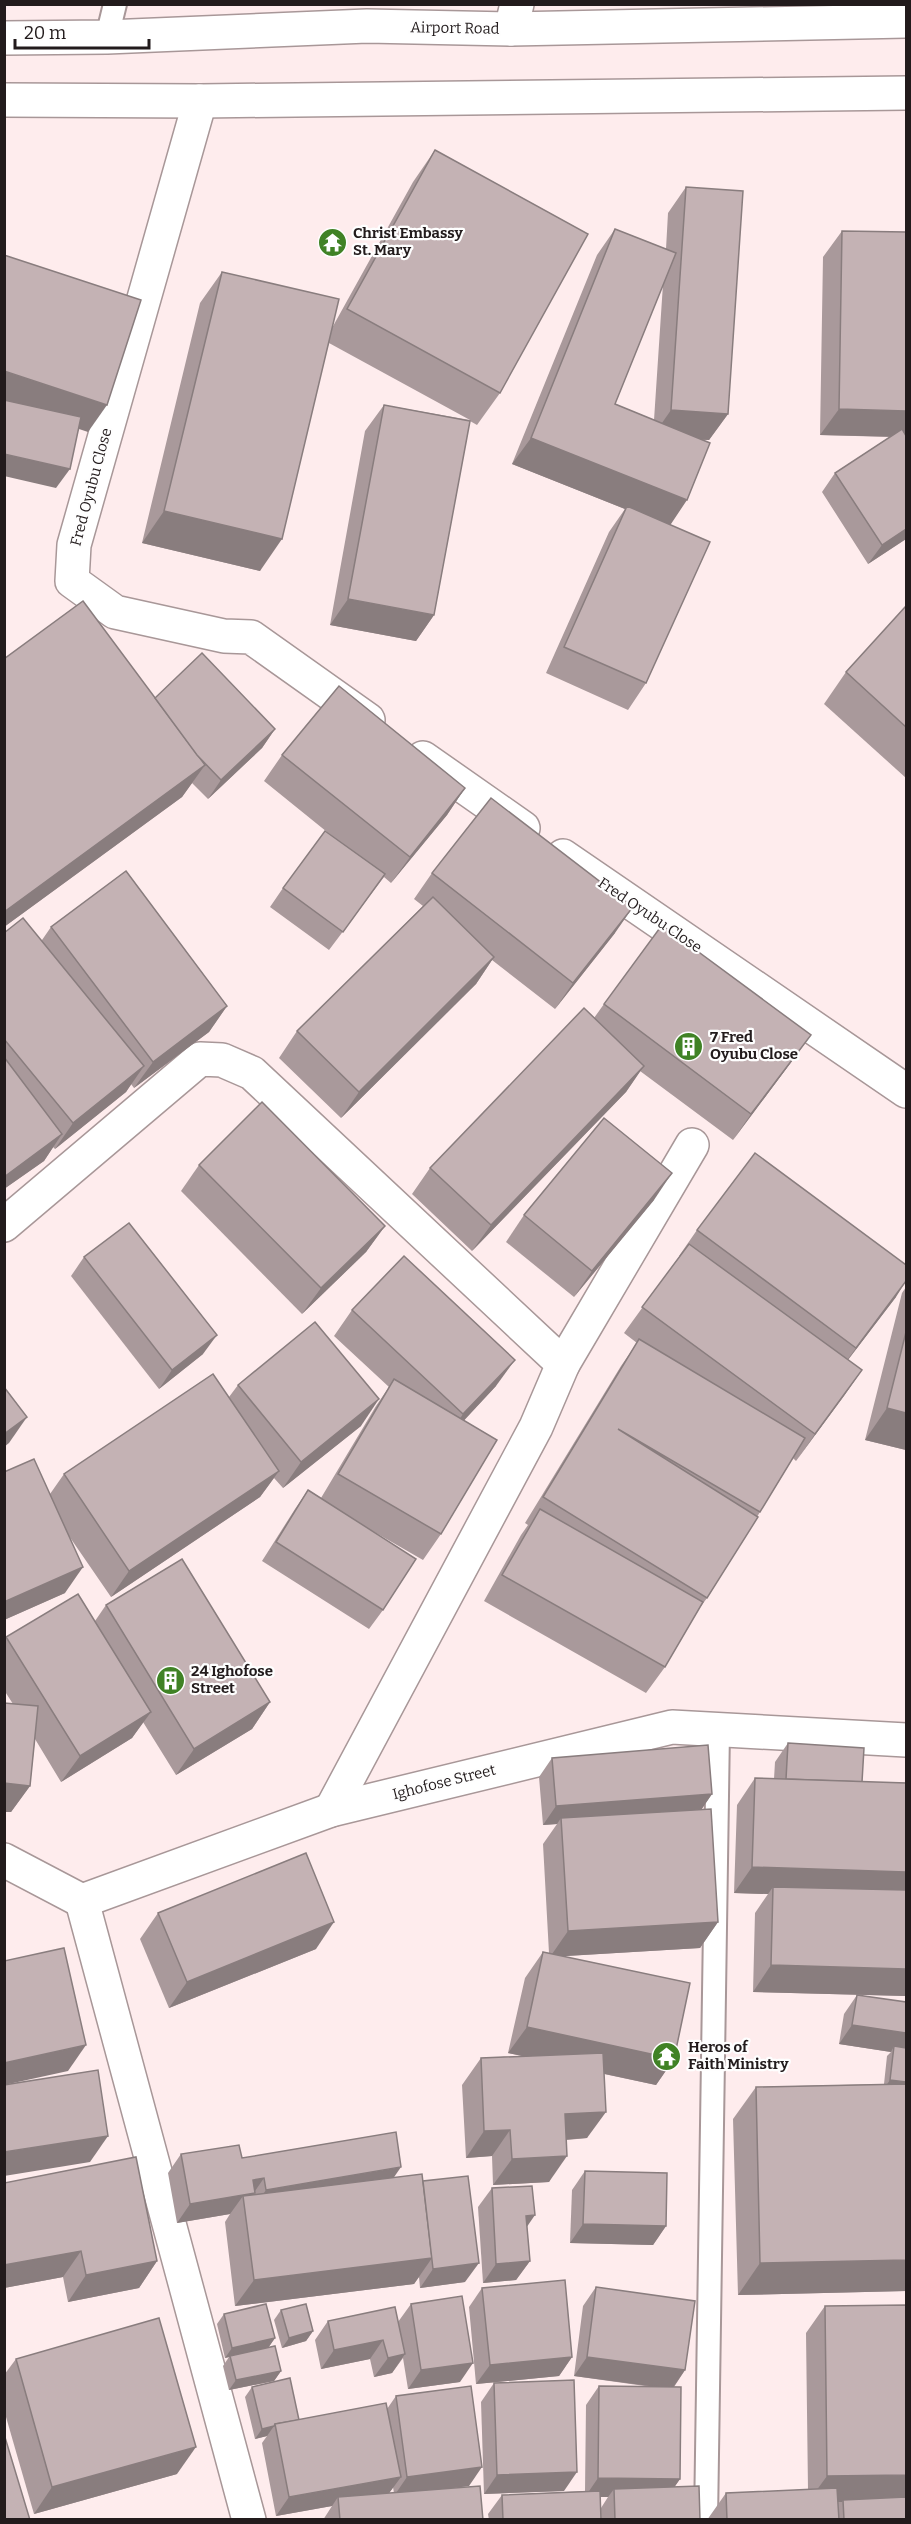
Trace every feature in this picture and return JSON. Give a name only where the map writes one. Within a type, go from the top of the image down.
[{"type":"street","name":"Airport Road","points":[[4,38],[107,37],[366,15],[906,21]]},
{"type":"street","points":[[4,100],[200,101],[906,93]]},
{"type":"street","name":"Fred Oyubu Close","points":[[200,101],[74,545],[72,581],[115,612],[224,636],[251,637],[906,1091]]},
{"type":"street","points":[[4,1225],[200,1059],[222,1060],[252,1073],[542,1341],[563,1364]]},
{"type":"street","points":[[331,1810],[536,1427],[563,1364],[692,1145]]},
{"type":"street","name":"Ighofose Street","points":[[82,1901],[331,1810],[672,1726],[906,1740]]},
{"type":"street","points":[[4,1860],[82,1901],[249,2520]]},
{"type":"lane","points":[[107,37],[115,4]]},
{"type":"lane","points":[[706,2520],[718,1730]]},
{"type":"building","points":[[435,150],[588,234],[500,393],[347,309]]},
{"type":"building","points":[[686,187],[743,191],[728,414],[671,410]]},
{"type":"building","points":[[615,229],[676,253],[615,404],[710,443],[687,500],[531,438]]},
{"type":"building","points":[[842,231],[906,232],[906,411],[839,409]]},
{"type":"building","points":[[4,255],[141,300],[107,405],[4,371]]},
{"type":"building","points":[[222,272],[339,299],[282,539],[164,511]]},
{"type":"building","points":[[4,400],[81,417],[70,469],[4,454]]},
{"type":"building","points":[[384,405],[470,421],[434,615],[348,599]]},
{"type":"building","points":[[902,429],[906,436],[906,529],[882,545],[835,473]]},
{"type":"building","points":[[627,506],[710,542],[646,683],[564,647]]},
{"type":"building","points":[[83,601],[205,765],[4,912],[4,659]]},
{"type":"building","points":[[906,606],[906,727],[846,672]]},
{"type":"building","points":[[202,653],[275,729],[221,780],[197,755],[155,698]]},
{"type":"building","points":[[339,686],[465,788],[410,857],[282,755]]},
{"type":"building","points":[[491,798],[633,907],[573,983],[432,873]]},
{"type":"building","points":[[325,831],[385,874],[343,932],[283,888]]},
{"type":"building","points":[[126,871],[227,1006],[153,1062],[51,927]]},
{"type":"building","points":[[433,897],[494,957],[359,1092],[297,1031]]},
{"type":"building","points":[[23,918],[144,1066],[73,1123],[4,1039],[4,933]]},
{"type":"building","name":"7 Fred Oyubu Close","points":[[662,925],[811,1035],[751,1114],[604,1004]]},
{"type":"building","points":[[584,1008],[644,1066],[491,1225],[430,1168]]},
{"type":"building","points":[[4,1057],[62,1134],[4,1177]]},
{"type":"building","points":[[262,1102],[385,1226],[321,1288],[199,1165]]},
{"type":"building","points":[[604,1118],[672,1173],[592,1271],[524,1215]]},
{"type":"building","points":[[755,1153],[906,1265],[906,1281],[856,1348],[697,1230]]},
{"type":"building","points":[[129,1223],[217,1335],[172,1370],[84,1257]]},
{"type":"building","points":[[689,1244],[862,1370],[815,1434],[642,1307]]},
{"type":"building","points":[[404,1256],[515,1360],[463,1414],[352,1310]]},
{"type":"building","points":[[315,1322],[379,1399],[301,1462],[238,1385]]},
{"type":"building","points":[[906,1332],[906,1413],[887,1408]]},
{"type":"building","points":[[639,1339],[805,1438],[760,1512],[618,1429],[758,1517],[707,1598],[543,1497]]},
{"type":"building","points":[[213,1374],[279,1471],[129,1571],[64,1474]]},
{"type":"building","points":[[394,1379],[497,1440],[441,1534],[338,1474]]},
{"type":"building","points":[[4,1387],[27,1417],[4,1434]]},
{"type":"building","points":[[34,1459],[83,1567],[4,1602],[4,1472]]},
{"type":"building","points":[[308,1490],[416,1559],[383,1610],[276,1542]]},
{"type":"building","points":[[540,1509],[703,1602],[665,1667],[502,1575]]},
{"type":"building","name":"24 Ighofose Street","points":[[182,1559],[270,1702],[194,1749],[106,1605]]},
{"type":"building","points":[[78,1594],[151,1712],[80,1756],[6,1637]]},
{"type":"building","points":[[4,1703],[38,1706],[30,1786],[4,1783]]},
{"type":"building","points":[[788,1743],[864,1748],[862,1782],[786,1779]]},
{"type":"building","points":[[708,1745],[712,1794],[556,1806],[552,1758]]},
{"type":"building","points":[[755,1778],[906,1783],[906,1872],[752,1867]]},
{"type":"building","points":[[711,1809],[718,1922],[568,1931],[561,1818]]},
{"type":"building","points":[[306,1853],[334,1922],[187,1982],[158,1913]]},
{"type":"building","points":[[773,1887],[906,1890],[906,1969],[771,1965]]},
{"type":"building","points":[[64,1948],[86,2045],[4,2063],[4,1961]]},
{"type":"building","points":[[543,1952],[690,1983],[674,2059],[527,2027]]},
{"type":"building","points":[[857,1995],[906,2002],[906,2033],[852,2025]]},
{"type":"building","points":[[894,2046],[906,2048],[906,2082],[890,2080]]},
{"type":"building","points":[[603,2053],[606,2112],[565,2114],[567,2156],[512,2159],[510,2130],[484,2131],[481,2058]]},
{"type":"building","points":[[98,2070],[108,2136],[4,2152],[4,2085]]},
{"type":"building","points":[[906,2084],[906,2260],[760,2263],[756,2087]]},
{"type":"building","points":[[396,2132],[401,2167],[266,2190],[264,2178],[253,2180],[255,2193],[190,2204],[181,2154],[239,2145],[242,2158]]},
{"type":"building","points":[[136,2157],[157,2261],[86,2275],[81,2251],[4,2265],[4,2183]]},
{"type":"building","points":[[585,2171],[667,2173],[666,2226],[583,2224]]},
{"type":"building","points":[[422,2174],[432,2258],[254,2280],[243,2196]]},
{"type":"building","points":[[468,2176],[479,2263],[433,2269],[423,2181]]},
{"type":"building","points":[[532,2186],[535,2215],[526,2216],[530,2261],[496,2264],[492,2188]]},
{"type":"building","points":[[565,2280],[572,2357],[490,2365],[482,2288]]},
{"type":"building","points":[[596,2287],[695,2301],[685,2370],[587,2357]]},
{"type":"building","points":[[462,2296],[473,2363],[421,2370],[411,2304]]},
{"type":"building","points":[[266,2304],[275,2338],[232,2348],[224,2314]]},
{"type":"building","points":[[306,2304],[313,2331],[289,2338],[281,2310]]},
{"type":"building","points":[[906,2305],[906,2475],[827,2476],[825,2306]]},
{"type":"building","points":[[395,2307],[405,2354],[388,2358],[383,2340],[334,2350],[328,2321]]},
{"type":"building","points":[[159,2318],[196,2447],[52,2487],[16,2359]]},
{"type":"building","points":[[275,2346],[281,2371],[236,2380],[230,2356]]},
{"type":"building","points":[[290,2378],[299,2420],[262,2429],[252,2387]]},
{"type":"building","points":[[574,2380],[577,2472],[497,2475],[494,2383]]},
{"type":"building","points":[[471,2386],[482,2467],[407,2477],[396,2396]]},
{"type":"building","points":[[599,2386],[681,2387],[680,2479],[598,2478]]},
{"type":"building","points":[[386,2403],[401,2477],[289,2497],[275,2424]]},
{"type":"building","points":[[4,2434],[30,2520],[4,2520]]},
{"type":"building","points":[[480,2486],[483,2520],[340,2520],[338,2497]]},
{"type":"building","points":[[699,2486],[700,2520],[615,2520],[614,2489]]},
{"type":"building","points":[[837,2488],[839,2520],[727,2520],[726,2493]]},
{"type":"building","points":[[600,2491],[601,2520],[503,2520],[502,2495]]},
{"type":"building","points":[[906,2497],[906,2520],[844,2520],[843,2500]]},
{"type":"place","name":"Christ Embassy St. Mary","points":[[332,242]]},
{"type":"place","name":"7 Fred Oyubu Close","points":[[689,1046]]},
{"type":"place","name":"24 Ighofose Street","points":[[170,1680]]},
{"type":"place","name":"Heros of Faith Ministry","points":[[667,2056]]}]
